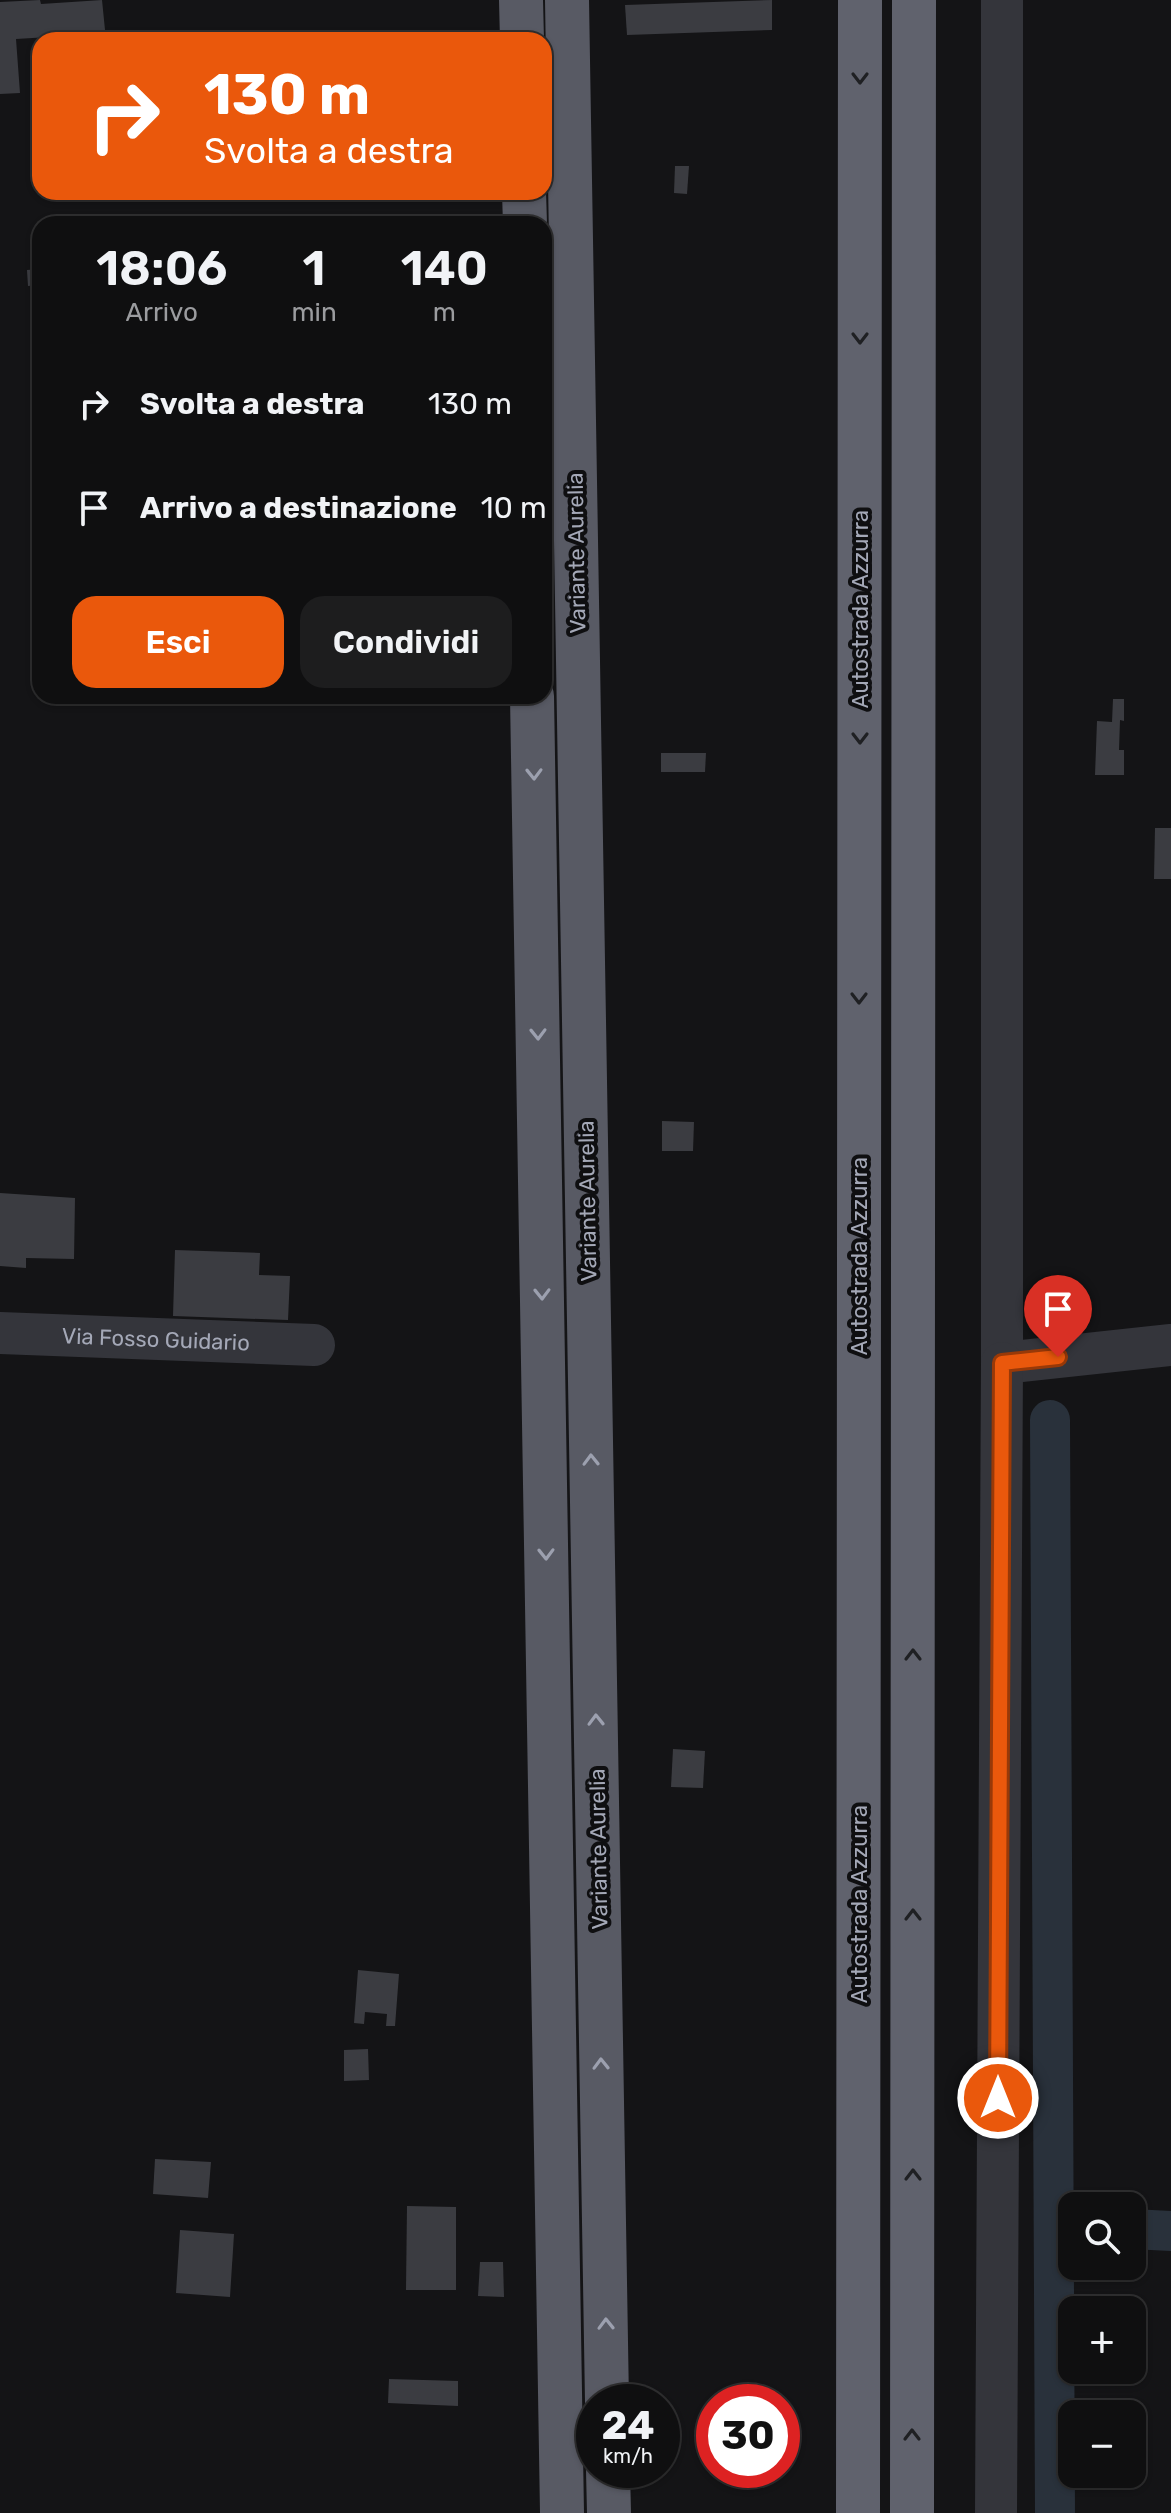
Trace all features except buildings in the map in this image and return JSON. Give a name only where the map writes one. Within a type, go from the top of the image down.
[{"type":"highway","points":[[521,0],[522,32]]},
{"type":"highway","name":"Variante Aurelia","points":[[567,0],[607,2384]]},
{"type":"highway","name":"Autostrada Azzurra","points":[[858,2513],[860,0]]},
{"type":"highway","points":[[912,2513],[914,0]]},
{"type":"highway","points":[[532,704],[562,2513]]},
{"type":"highway","points":[[608,2488],[609,2513]]},
{"type":"street","points":[[996,2513],[1002,1363],[1002,0]]},
{"type":"street","name":"Via Fosso Guidario","points":[[0,1333],[314,1345]]},
{"type":"street","points":[[1002,1363],[1171,1345]]},
{"type":"waterway","points":[[1050,1420],[1055,2513]]},
{"type":"waterway","points":[[1146,2230],[1171,2231]]},
{"type":"route","points":[[998,2098],[1002,1363],[1058,1357]]}]
